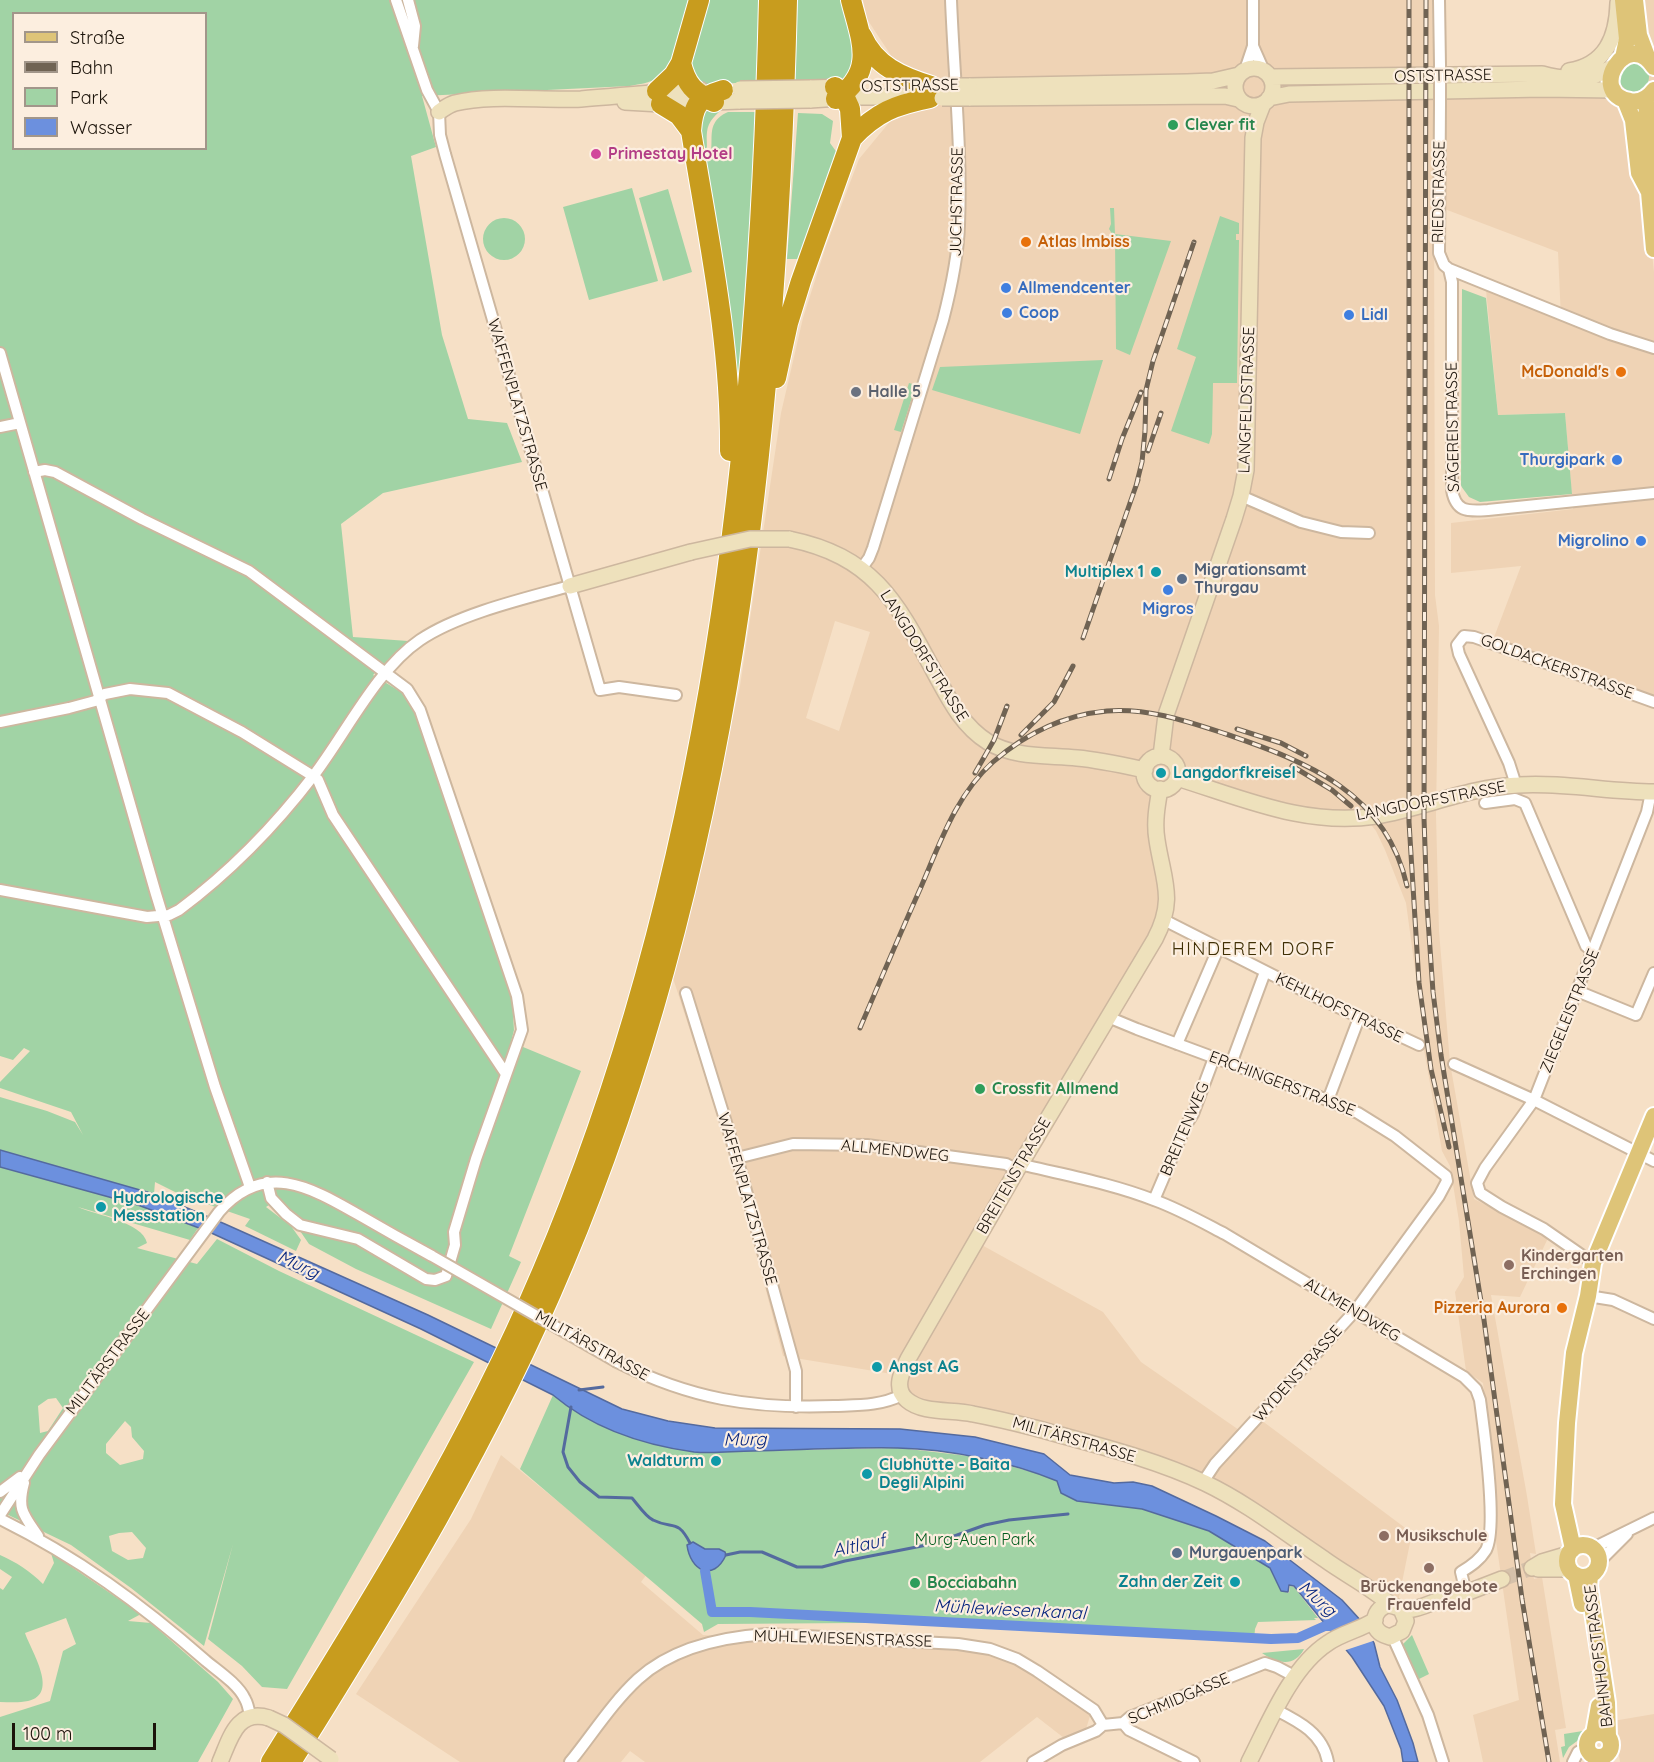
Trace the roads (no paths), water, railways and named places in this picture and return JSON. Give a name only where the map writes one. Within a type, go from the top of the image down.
[{"type":"highway","points":[[691,130],[679,115],[659,98],[681,63],[699,0]]},
{"type":"highway","points":[[521,1340],[544,1267],[618,1069],[646,972],[691,785],[713,665],[746,410],[757,276],[769,0]]},
{"type":"highway","points":[[291,1762],[431,1531],[521,1340],[582,1220],[619,1119],[649,1025],[678,919],[704,805],[742,589],[755,487],[776,243],[786,0]]},
{"type":"highway","points":[[851,0],[860,31],[868,48],[887,67],[899,75],[936,92]]},
{"type":"highway","points":[[755,487],[779,363],[794,302],[852,138],[850,109],[842,93],[859,76],[863,64],[860,31]]},
{"type":"highway","points":[[681,63],[686,81],[716,96],[692,117],[691,130],[728,365],[730,547]]},
{"type":"highway","points":[[852,138],[868,121],[888,109],[936,92]]},
{"type":"highway","points":[[271,1762],[375,1594],[454,1454],[498,1388]]},
{"type":"main road","points":[[1623,0],[1627,39],[1611,81],[1633,120],[1640,173],[1649,192]]},
{"type":"main road","points":[[1635,0],[1639,35],[1652,64]]},
{"type":"main road","points":[[1618,62],[1633,55],[1652,64]]},
{"type":"main road","points":[[1619,95],[1637,101],[1651,93]]},
{"type":"main road","points":[[1651,93],[1647,118],[1652,169],[1649,192],[1654,249]]},
{"type":"main road","name":"BAHNHOFSTRASSE","points":[[1601,1750],[1599,1705],[1582,1604],[1582,1560],[1563,1504],[1567,1423],[1574,1353],[1588,1296],[1593,1263],[1646,1158],[1654,1116]]},
{"type":"street","name":"WAFFENPLATZSTRASSE","points":[[396,0],[427,90],[439,112],[440,135],[445,154],[600,690],[619,687],[676,695]]},
{"type":"street","name":"WAFFENPLATZSTRASSE","points":[[408,0],[415,26],[413,47]]},
{"type":"street","name":"JUCHSTRASSE","points":[[861,568],[873,548],[889,497],[943,320],[955,266],[959,226],[959,172],[951,0]]},
{"type":"street","points":[[1253,0],[1253,46],[1234,87],[1241,102],[1254,106],[1266,101],[1273,88],[1253,46]]},
{"type":"street","name":"RIEDSTRASSE","points":[[1439,0],[1439,253],[1444,265],[1449,269]]},
{"type":"street","points":[[1542,75],[1585,67],[1604,52],[1616,29],[1618,0]]},
{"type":"street","name":"OSTSTRASSE","points":[[1267,74],[1542,75],[1558,78],[1596,76],[1618,62]]},
{"type":"street","points":[[1242,73],[1255,68],[1267,74]]},
{"type":"street","name":"OSTSTRASSE","points":[[969,92],[1213,81],[1242,73]]},
{"type":"street","name":"OSTSTRASSE","points":[[1266,101],[1280,95],[1300,93],[1542,89],[1619,95]]},
{"type":"street","name":"OSTSTRASSE","points":[[439,112],[456,103],[479,100],[842,93],[906,96],[936,92],[1225,96],[1241,102]]},
{"type":"street","name":"LANGFELDSTRASSE","points":[[1161,756],[1166,715],[1241,496],[1248,449],[1253,138],[1256,122],[1266,101]]},
{"type":"street","name":"LANGFELDSTRASSE","points":[[1241,102],[1247,110],[1253,138]]},
{"type":"street","points":[[1449,269],[1610,334],[1654,348]]},
{"type":"street","name":"SÄGEREISTRASSE","points":[[1449,269],[1452,292],[1452,490],[1454,500],[1459,507],[1468,511],[1488,510],[1654,493]]},
{"type":"street","points":[[1452,292],[1457,285],[1472,278]]},
{"type":"street","points":[[0,353],[215,1088],[250,1187]]},
{"type":"street","points":[[0,427],[20,423]]},
{"type":"street","points":[[34,472],[45,470],[55,472],[142,519],[249,571],[407,689],[420,710],[517,996],[522,1030],[476,1159],[454,1232],[455,1245],[446,1275],[441,1279],[426,1279],[352,1237],[300,1225],[286,1214],[271,1197],[267,1182]]},
{"type":"street","points":[[1241,496],[1301,522],[1341,532],[1369,533]]},
{"type":"street","name":"LANGDORFSTRASSE","points":[[570,586],[692,552],[750,539],[789,539],[826,548],[861,568],[890,597],[957,713],[981,737],[993,745],[1010,751],[1086,759],[1145,770]]},
{"type":"street","points":[[0,890],[147,917],[164,916],[179,910],[244,855],[313,776],[386,672],[421,639],[446,626],[498,607],[570,586]]},
{"type":"street","name":"GOLDACKERSTRASSE","points":[[1516,785],[1509,763],[1459,654],[1457,645],[1461,638],[1468,635],[1654,702]]},
{"type":"street","points":[[0,722],[69,708],[95,701],[105,694],[130,689],[168,693],[242,732],[313,776],[318,780],[333,815],[507,1074]]},
{"type":"street","points":[[1161,756],[1175,763],[1178,773],[1177,778],[1168,788],[1160,789],[1155,788],[1146,780],[1145,770],[1152,758],[1161,756]]},
{"type":"street","name":"LANGDORFSTRASSE","points":[[1177,778],[1296,815],[1334,818],[1377,815],[1456,794],[1516,785],[1652,792]]},
{"type":"street","name":"BREITENSTRASSE","points":[[902,1395],[900,1382],[909,1359],[1164,920],[1168,894],[1156,829],[1160,789]]},
{"type":"street","name":"ZIEGELEISTRASSE","points":[[1593,1263],[1544,1228],[1480,1193],[1477,1183],[1485,1168],[1534,1100],[1647,812],[1652,792]]},
{"type":"street","points":[[1485,803],[1515,799],[1525,803],[1586,946],[1593,952]]},
{"type":"street","name":"KEHLHOFSTRASSE","points":[[1164,920],[1218,949],[1419,1045]]},
{"type":"street","points":[[1177,1044],[1218,949]]},
{"type":"street","points":[[1231,1064],[1265,972]]},
{"type":"street","points":[[1577,991],[1636,1015],[1654,973]]},
{"type":"street","name":"WAFFENPLATZSTRASSE","points":[[686,993],[737,1158],[796,1371],[796,1407]]},
{"type":"street","name":"ERCHINGERSTRASSE","points":[[1108,1017],[1358,1113],[1383,1128],[1444,1173]]},
{"type":"street","points":[[1328,1100],[1359,1018]]},
{"type":"street","name":"BREITENWEG","points":[[1154,1200],[1186,1125],[1193,1114],[1214,1058]]},
{"type":"street","points":[[1454,1064],[1534,1100],[1646,1158]]},
{"type":"street","name":"ALLMENDWEG","points":[[737,1158],[793,1144],[867,1145],[1028,1166],[1126,1190],[1154,1200],[1225,1234],[1355,1311],[1464,1377],[1476,1389],[1486,1451],[1491,1536],[1486,1550],[1479,1559],[1461,1572],[1462,1594]]},
{"type":"street","name":"WYDENSTRASSE","points":[[1203,1482],[1211,1468],[1355,1311],[1439,1196],[1447,1181],[1444,1173]]},
{"type":"street","name":"MILITÄRSTRASSE","points":[[250,1716],[245,1697],[234,1685],[167,1627],[107,1581],[0,1517],[27,1472],[219,1212],[236,1195],[250,1187],[267,1182],[285,1182],[315,1191],[617,1362],[656,1381],[713,1398],[796,1407],[874,1405],[902,1395],[915,1405],[971,1413],[1018,1424],[1155,1463],[1203,1482],[1376,1592],[1386,1622]]},
{"type":"street","points":[[1588,1296],[1613,1300],[1654,1318]]},
{"type":"street","name":"MILITÄRSTRASSE","points":[[0,1492],[27,1472]]},
{"type":"street","name":"MILITÄRSTRASSE","points":[[27,1472],[20,1499],[22,1512],[40,1539]]},
{"type":"street","points":[[1582,1560],[1634,1527],[1654,1518]]},
{"type":"street","points":[[1248,1762],[1294,1676],[1315,1653],[1331,1644],[1386,1622],[1412,1620],[1451,1603],[1462,1594],[1502,1579]]},
{"type":"street","points":[[1386,1622],[1428,1715],[1443,1762]]},
{"type":"street","name":"MÜHLEWIESENSTRASSE","points":[[570,1762],[622,1696],[640,1677],[664,1661],[697,1646],[758,1634],[958,1644],[990,1649],[1017,1659],[1037,1671],[1094,1710],[1103,1725]]},
{"type":"street","name":"SCHMIDGASSE","points":[[1033,1762],[1062,1745],[1096,1731],[1103,1725],[1123,1723],[1130,1717],[1264,1663],[1294,1676]]},
{"type":"street","points":[[1276,1710],[1311,1731],[1323,1747],[1328,1762]]},
{"type":"street","points":[[220,1762],[235,1728],[250,1716],[269,1718],[284,1725],[333,1761]]},
{"type":"street","points":[[1123,1723],[1129,1730],[1194,1762]]},
{"type":"street","points":[[1573,1762],[1578,1752],[1601,1750]]},
{"type":"water","name":"Murg","points":[[0,1150],[154,1194],[428,1315],[622,1409],[668,1421],[715,1428],[900,1429],[975,1437],[1044,1454],[1070,1475],[1114,1483],[1133,1482],[1152,1486],[1265,1541],[1342,1600],[1363,1623],[1374,1643],[1380,1667],[1397,1700],[1418,1762],[1403,1762],[1401,1749],[1384,1706],[1352,1657],[1294,1586],[1289,1585],[1288,1592],[1281,1591],[1270,1568],[1209,1531],[1142,1509],[1077,1501],[1061,1493],[1057,1481],[1000,1462],[959,1454],[918,1449],[880,1448],[701,1453],[637,1440],[601,1426],[568,1407],[553,1395],[421,1329],[207,1231],[138,1205],[0,1167]]},
{"type":"water","points":[[693,1542],[705,1549],[719,1549],[725,1552],[726,1555],[721,1564],[709,1571],[697,1567],[689,1554],[687,1545]]},
{"type":"waterway","points":[[579,1390],[603,1387]]},
{"type":"waterway","name":"Altlauf","points":[[571,1407],[563,1452],[568,1467],[580,1482],[599,1497],[632,1498],[650,1518],[682,1530],[690,1543]]},
{"type":"waterway","name":"Altlauf","points":[[726,1555],[740,1552],[762,1552],[797,1567],[822,1567],[932,1544],[985,1525],[1009,1520],[1068,1514]]},
{"type":"waterway","name":"Mühlewiesenkanal","points":[[705,1571],[712,1612],[750,1612],[1271,1639],[1298,1638],[1325,1626],[1337,1626]]},
{"type":"tunnel","points":[[1502,1579],[1532,1568]]},
{"type":"railway","points":[[1409,0],[1409,822],[1419,983],[1431,1069],[1449,1147]]},
{"type":"railway","points":[[1426,0],[1424,818],[1433,992],[1484,1320],[1522,1599],[1549,1762]]},
{"type":"railway","points":[[1136,486],[1142,462],[1146,390],[1153,361],[1194,242]]},
{"type":"railway","points":[[1109,479],[1141,392]]},
{"type":"railway","points":[[1148,451],[1161,413]]},
{"type":"railway","points":[[1083,638],[1138,480]]},
{"type":"railway","points":[[1021,735],[1054,702],[1073,666]]},
{"type":"railway","points":[[975,773],[994,740],[1007,706]]},
{"type":"railway","points":[[860,1028],[942,837],[969,789],[993,762],[1018,743],[1060,722],[1091,713],[1123,711],[1167,716],[1286,756],[1313,770],[1339,785],[1362,804],[1381,827],[1397,854],[1407,886]]},
{"type":"railway","points":[[1237,729],[1281,743],[1306,756]]},
{"type":"railway","points":[[1292,766],[1332,790],[1351,806]]},
{"type":"place","name":"Clever fit","points":[[1173,125]]},
{"type":"place","name":"Primestay Hotel","points":[[596,154]]},
{"type":"place","name":"Atlas Imbiss","points":[[1026,242]]},
{"type":"place","name":"Allmendcenter","points":[[1006,288]]},
{"type":"place","name":"Coop","points":[[1007,313]]},
{"type":"place","name":"Lidl","points":[[1349,315]]},
{"type":"place","name":"McDonald's","points":[[1621,372]]},
{"type":"place","name":"Halle 5","points":[[856,392]]},
{"type":"place","name":"Thurgipark","points":[[1617,460]]},
{"type":"place","name":"Migrolino","points":[[1641,541]]},
{"type":"place","name":"Multiplex 1","points":[[1156,572]]},
{"type":"place","name":"Migrationsamt Thurgau","points":[[1182,579]]},
{"type":"place","name":"Migros","points":[[1168,590]]},
{"type":"place","name":"Langdorfkreisel","points":[[1161,773]]},
{"type":"place","name":"Crossfit Allmend","points":[[980,1089]]},
{"type":"place","name":"Hydrologische Messstation","points":[[101,1207]]},
{"type":"place","name":"Kindergarten Erchingen","points":[[1509,1265]]},
{"type":"place","name":"Pizzeria Aurora","points":[[1562,1308]]},
{"type":"place","name":"Angst AG","points":[[877,1367]]},
{"type":"place","name":"Waldturm","points":[[716,1461]]},
{"type":"place","name":"Clubhütte - Baita Degli Alpini","points":[[867,1474]]},
{"type":"place","name":"Musikschule","points":[[1384,1536]]},
{"type":"place","name":"Murgauenpark","points":[[1177,1553]]},
{"type":"place","name":"Brückenangebote Frauenfeld","points":[[1429,1568]]},
{"type":"place","name":"Zahn der Zeit","points":[[1235,1582]]},
{"type":"place","name":"Bocciabahn","points":[[915,1583]]},
{"type":"district","name":"HINDEREM DORF","points":[[1254,950]]},
{"type":"park label","name":"Murg-Auen Park","points":[[975,1540]]}]
